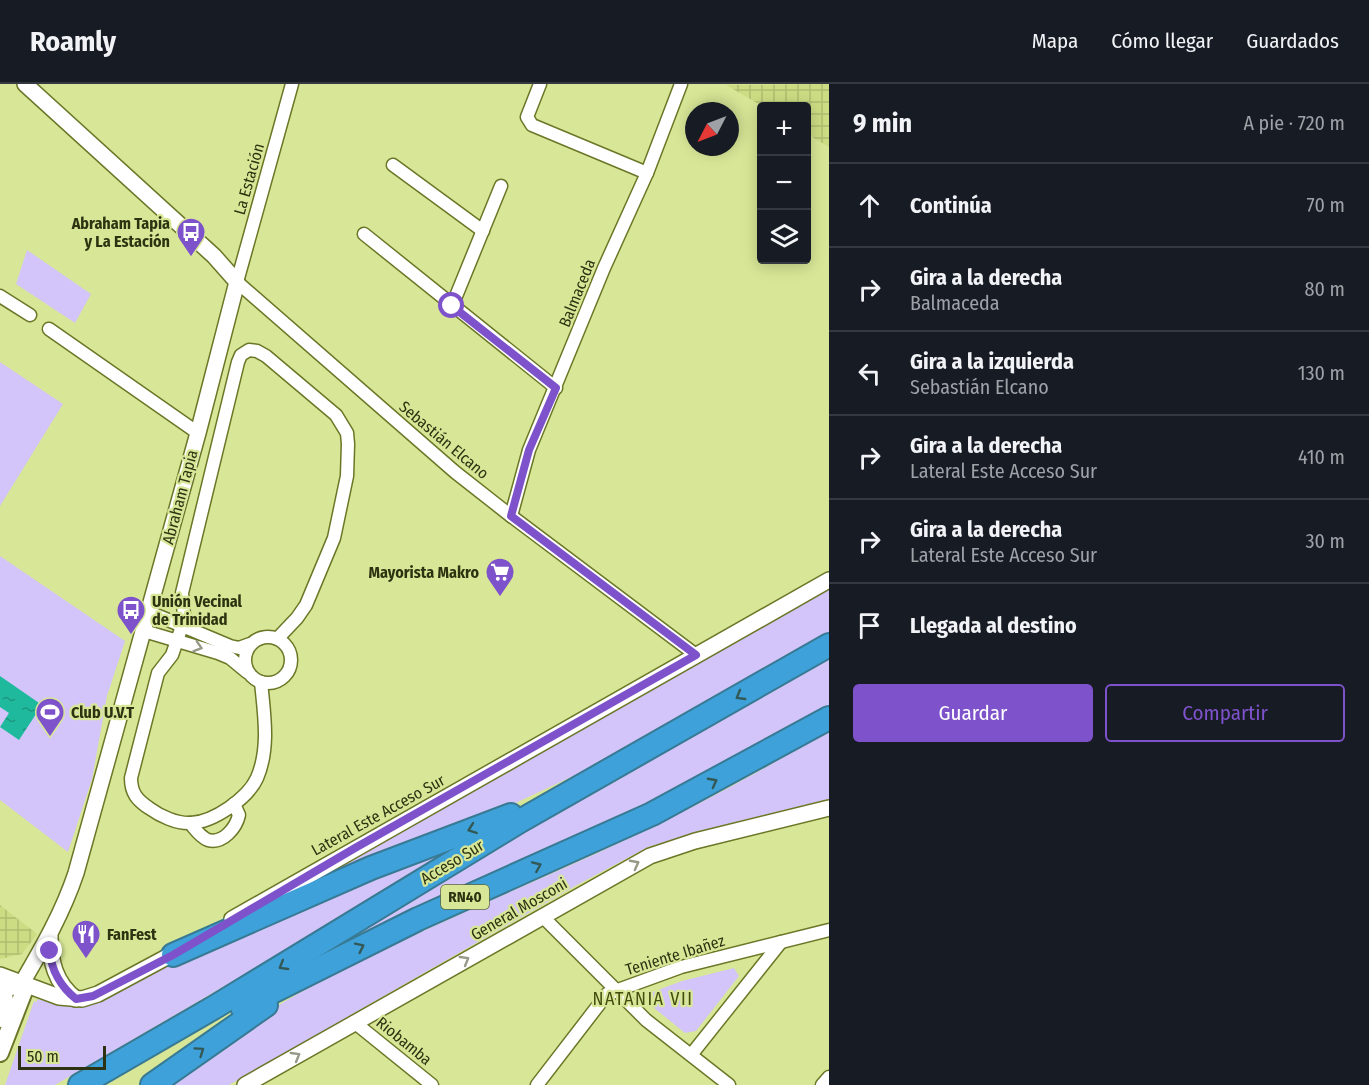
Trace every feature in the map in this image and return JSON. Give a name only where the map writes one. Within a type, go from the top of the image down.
[{"type":"highway","name":"Acceso Sur","points":[[80,1085],[213,1008],[435,872],[829,645]]},
{"type":"highway","name":"Acceso Sur","points":[[105,1085],[229,1014],[333,960],[438,909],[652,814],[829,718]]},
{"type":"highway","points":[[173,955],[371,868],[585,784]]},
{"type":"highway","points":[[152,1085],[333,960]]},
{"type":"main road","points":[[0,1019],[6,1000],[1,986],[22,982]]},
{"type":"main road","name":"Abraham Tapia","points":[[0,1053],[24,991],[22,982]]},
{"type":"street","points":[[25,84],[214,256],[237,282]]},
{"type":"street","name":"La Estación","points":[[237,282],[292,84]]},
{"type":"street","points":[[540,84],[527,117],[532,125],[647,173]]},
{"type":"street","name":"Balmaceda","points":[[511,516],[529,450],[604,268],[647,173],[681,84]]},
{"type":"street","points":[[393,165],[483,231]]},
{"type":"street","points":[[452,306],[501,186]]},
{"type":"street","points":[[364,234],[556,388]]},
{"type":"street","name":"Abraham Tapia","points":[[22,982],[50,935],[76,873],[198,433],[237,282]]},
{"type":"street","name":"Sebastián Elcano","points":[[237,282],[391,417],[511,516],[696,655]]},
{"type":"street","points":[[0,296],[30,315]]},
{"type":"street","points":[[49,329],[198,433]]},
{"type":"street","points":[[261,682],[265,736],[263,762],[253,785],[242,798],[225,811],[190,823],[158,815],[134,796],[131,778],[158,673],[172,655],[177,641],[184,616],[182,592],[230,397],[241,355],[249,350],[266,356],[336,415],[347,433],[347,476],[334,538],[306,606],[278,638]]},
{"type":"street","points":[[696,655],[829,580]]},
{"type":"street","points":[[144,631],[230,658],[261,682],[268,683],[283,678],[291,664],[289,649],[278,638],[263,637],[239,648],[164,620],[149,612]]},
{"type":"street","points":[[248,673],[244,658],[250,644]]},
{"type":"street","name":"Lateral Este Acceso Sur","points":[[22,982],[50,994],[76,999],[93,996],[173,955],[324,866],[696,655]]},
{"type":"street","points":[[190,823],[201,836],[208,840],[216,840],[237,826],[239,815],[234,804]]},
{"type":"street","name":"General Mosconi","points":[[249,1084],[629,867],[661,852],[695,841],[829,808]]},
{"type":"street","points":[[542,916],[646,1020],[729,1085]]},
{"type":"street","name":"Teniente Ibañez","points":[[540,1084],[607,994],[681,967],[829,930]]},
{"type":"street","points":[[50,935],[51,957],[56,975],[67,992],[76,999]]},
{"type":"street","points":[[691,1055],[781,942]]},
{"type":"street","name":"Riobamba","points":[[354,1022],[432,1085]]},
{"type":"street","points":[[822,1085],[829,1077]]},
{"type":"shaded area","points":[[829,84],[829,147],[811,136],[811,102],[757,103],[726,85]]},
{"type":"shaded area","points":[[27,250],[91,294],[75,323],[16,284]]},
{"type":"shaded area","points":[[0,362],[63,404],[0,506]]},
{"type":"shaded area","name":"Club U.V.T","points":[[0,556],[125,641],[107,696],[92,779],[68,852],[0,800]]},
{"type":"shaded area","points":[[829,589],[829,632],[584,771],[490,815],[301,888]]},
{"type":"shaded area","points":[[829,656],[829,705],[654,800],[445,895],[311,962],[310,959],[444,879]]},
{"type":"shaded area","points":[[829,730],[829,799],[699,831],[648,847],[577,885],[229,1085],[164,1085],[255,1021],[312,986],[427,929],[674,816],[752,775]]},
{"type":"shaded area","points":[[464,840],[264,963],[55,1085],[5,1085],[34,1001],[37,1002],[37,999],[57,1004],[80,1005],[233,932]]},
{"type":"shaded area","points":[[0,905],[37,934],[22,954],[0,959]]},
{"type":"shaded area","points":[[734,968],[739,976],[696,1031],[685,1033],[648,1003],[650,993],[682,981]]},
{"type":"water","points":[[0,676],[42,705],[19,740],[0,727],[9,713],[0,707]]},
{"type":"place","name":"Abraham Tapia y La Estación","points":[[191,258]]},
{"type":"place","name":"Mayorista Makro","points":[[500,598]]},
{"type":"place","name":"Unión Vecinal de Trinidad","points":[[131,636]]},
{"type":"place","name":"Club U.V.T","points":[[50,738]]},
{"type":"place","name":"FanFest","points":[[86,960]]},
{"type":"district","name":"NATANIA VII","points":[[643,999]]},
{"type":"route","points":[[50,951],[52,966],[67,992],[76,999],[93,996],[173,955],[355,848],[696,655],[511,516],[529,450],[556,388],[452,306]]}]
